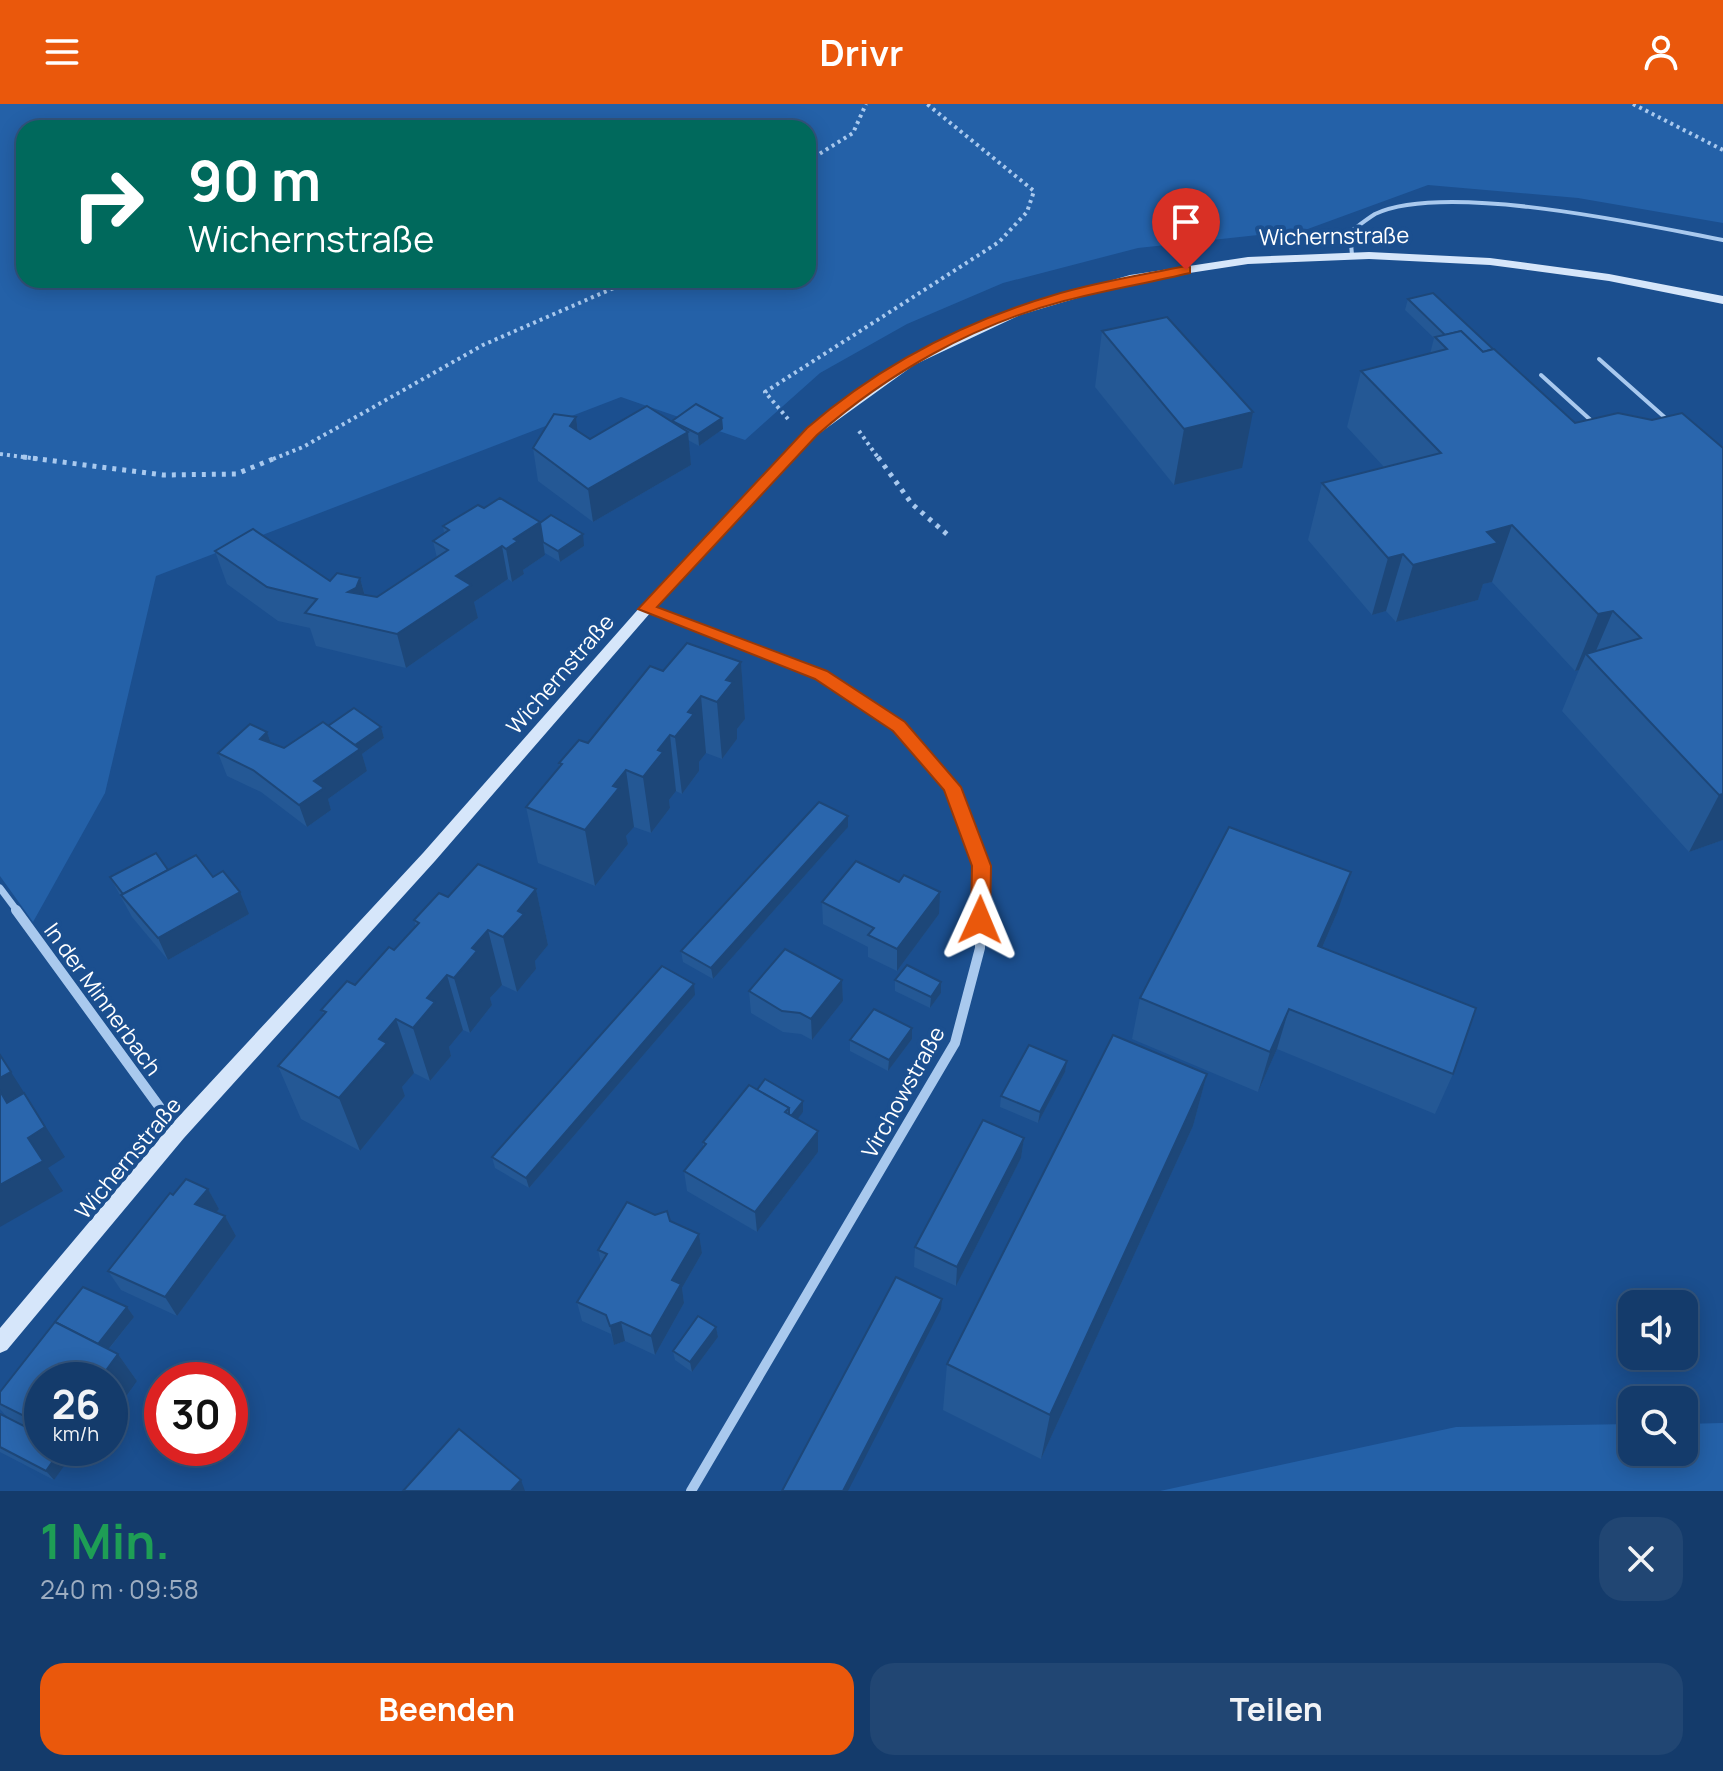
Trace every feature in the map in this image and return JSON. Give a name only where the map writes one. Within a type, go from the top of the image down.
[{"type":"street","name":"Wichernstraße","points":[[0,1343],[177,1132],[429,857],[646,609],[805,439],[842,406],[910,360],[982,325],[1058,298],[1154,275],[1248,259],[1352,255],[1486,259],[1651,283],[1723,300]]},
{"type":"street","name":"Virchowstraße","points":[[646,609],[821,675],[899,727],[952,787],[981,866],[980,948],[955,1043],[691,1491]]},
{"type":"street","name":"In der Minnerbach","points":[[0,888],[177,1132]]},
{"type":"lane","points":[[1352,255],[1350,232],[1359,220],[1380,210],[1450,203],[1531,208],[1723,240]]},
{"type":"lane","points":[[1599,359],[1674,425]]},
{"type":"lane","points":[[1541,375],[1603,432]]},
{"type":"path","points":[[816,156],[853,133],[866,104]]},
{"type":"path","points":[[805,439],[765,392],[999,242],[1027,212],[1034,191],[927,104]]},
{"type":"path","points":[[1633,104],[1723,150]]},
{"type":"path","points":[[0,454],[163,475],[236,474],[303,447],[483,345],[614,288]]},
{"type":"path","points":[[842,406],[912,504],[949,536]]},
{"type":"shaded area","points":[[0,104],[1723,104],[1723,223],[1578,198],[1428,185],[1305,230],[1138,248],[1003,283],[907,324],[820,373],[745,440],[621,397],[156,576],[105,793],[33,922],[0,876]]},
{"type":"shaded area","points":[[1723,1423],[1723,1491],[1160,1491],[1456,1427],[1618,1424],[1618,1466],[1698,1466],[1698,1424]]},
{"type":"building","points":[[1433,293],[1493,349],[1483,352],[1461,331],[1445,335],[1408,299]]},
{"type":"building","points":[[1167,317],[1253,412],[1184,429],[1102,331]]},
{"type":"building","points":[[1461,331],[1483,352],[1494,349],[1575,423],[1618,413],[1652,420],[1682,413],[1723,448],[1723,794],[1719,795],[1586,654],[1641,638],[1613,611],[1598,614],[1512,525],[1487,532],[1498,543],[1413,565],[1403,554],[1388,558],[1322,483],[1441,453],[1361,371],[1447,349],[1435,337]]},
{"type":"building","points":[[696,404],[722,418],[698,434],[672,421]]},
{"type":"building","points":[[647,406],[688,432],[588,489],[533,448],[554,414],[576,417],[570,426],[590,439]]},
{"type":"building","points":[[500,498],[540,522],[514,539],[518,541],[506,549],[502,546],[456,576],[471,585],[397,634],[305,613],[317,599],[267,587],[215,551],[253,529],[330,581],[337,573],[360,578],[356,588],[348,592],[377,597],[448,550],[433,541],[449,530],[443,526],[478,505],[484,508]]},
{"type":"building","points":[[551,515],[583,534],[558,551],[543,542],[540,523]]},
{"type":"building","points":[[687,643],[741,662],[726,680],[733,682],[717,702],[701,696],[688,712],[694,714],[675,737],[670,735],[658,750],[663,752],[643,777],[626,770],[613,786],[619,788],[585,830],[526,807],[579,740],[588,743],[650,666],[663,671]]},
{"type":"building","points":[[354,708],[381,727],[355,745],[328,726]]},
{"type":"building","points":[[323,722],[360,749],[314,781],[324,788],[299,805],[253,770],[218,753],[250,724],[267,732],[260,739],[284,748]]},
{"type":"building","points":[[819,802],[848,816],[711,968],[681,951]]},
{"type":"building","points":[[1229,827],[1351,872],[1318,946],[1476,1008],[1453,1074],[1289,1009],[1270,1052],[1140,998]]},
{"type":"building","points":[[156,853],[168,870],[123,894],[110,877]]},
{"type":"building","points":[[196,855],[213,877],[223,871],[240,892],[158,938],[121,895]]},
{"type":"building","points":[[856,861],[899,882],[904,875],[940,892],[897,949],[868,935],[874,928],[822,902]]},
{"type":"building","points":[[478,864],[536,889],[518,911],[524,914],[503,937],[488,930],[472,948],[477,951],[454,978],[447,975],[427,998],[435,1002],[413,1028],[396,1019],[379,1039],[387,1043],[339,1098],[278,1066],[326,1012],[321,1010],[347,981],[355,985],[389,947],[394,950],[419,923],[414,920],[439,893],[448,897]]},
{"type":"building","points":[[785,949],[842,980],[811,1019],[800,1013],[782,1011],[749,991]]},
{"type":"building","points":[[907,965],[941,982],[931,997],[895,980]]},
{"type":"building","points":[[662,966],[694,984],[526,1178],[492,1157]]},
{"type":"building","points":[[874,1009],[912,1028],[889,1060],[850,1040]]},
{"type":"building","points":[[1113,1035],[1207,1074],[1050,1415],[947,1364]]},
{"type":"building","points":[[1029,1045],[1067,1061],[1040,1112],[1001,1096]]},
{"type":"building","points":[[0,1055],[11,1072],[0,1078]]},
{"type":"building","points":[[765,1079],[803,1101],[791,1116],[789,1108],[757,1090]]},
{"type":"building","points":[[749,1085],[789,1108],[785,1112],[818,1131],[755,1212],[684,1171]]},
{"type":"building","points":[[0,1091],[7,1103],[24,1093],[45,1127],[28,1138],[43,1161],[0,1185]]},
{"type":"building","points":[[983,1120],[1024,1138],[957,1267],[915,1247]]},
{"type":"building","points":[[186,1179],[208,1189],[195,1204],[225,1216],[165,1297],[108,1271],[170,1193],[173,1195]]},
{"type":"building","points":[[627,1202],[655,1215],[667,1211],[670,1221],[699,1234],[672,1280],[681,1284],[651,1336],[621,1322],[610,1326],[606,1315],[577,1302],[607,1254],[598,1250]]},
{"type":"building","points":[[896,1277],[942,1299],[843,1491],[782,1491]]},
{"type":"building","points":[[83,1287],[127,1307],[98,1344],[55,1322]]},
{"type":"building","points":[[698,1316],[716,1327],[690,1362],[673,1351]]},
{"type":"building","points":[[55,1322],[118,1354],[112,1362],[24,1362],[24,1416],[0,1404],[0,1392]]},
{"type":"building","points":[[0,1414],[24,1426],[24,1460],[0,1447]]},
{"type":"building","points":[[459,1429],[521,1480],[511,1491],[403,1491]]},
{"type":"route","points":[[980,920],[981,866],[952,787],[899,727],[821,675],[646,609],[812,432],[842,406],[910,360],[982,325],[1058,298],[1186,270]]}]
